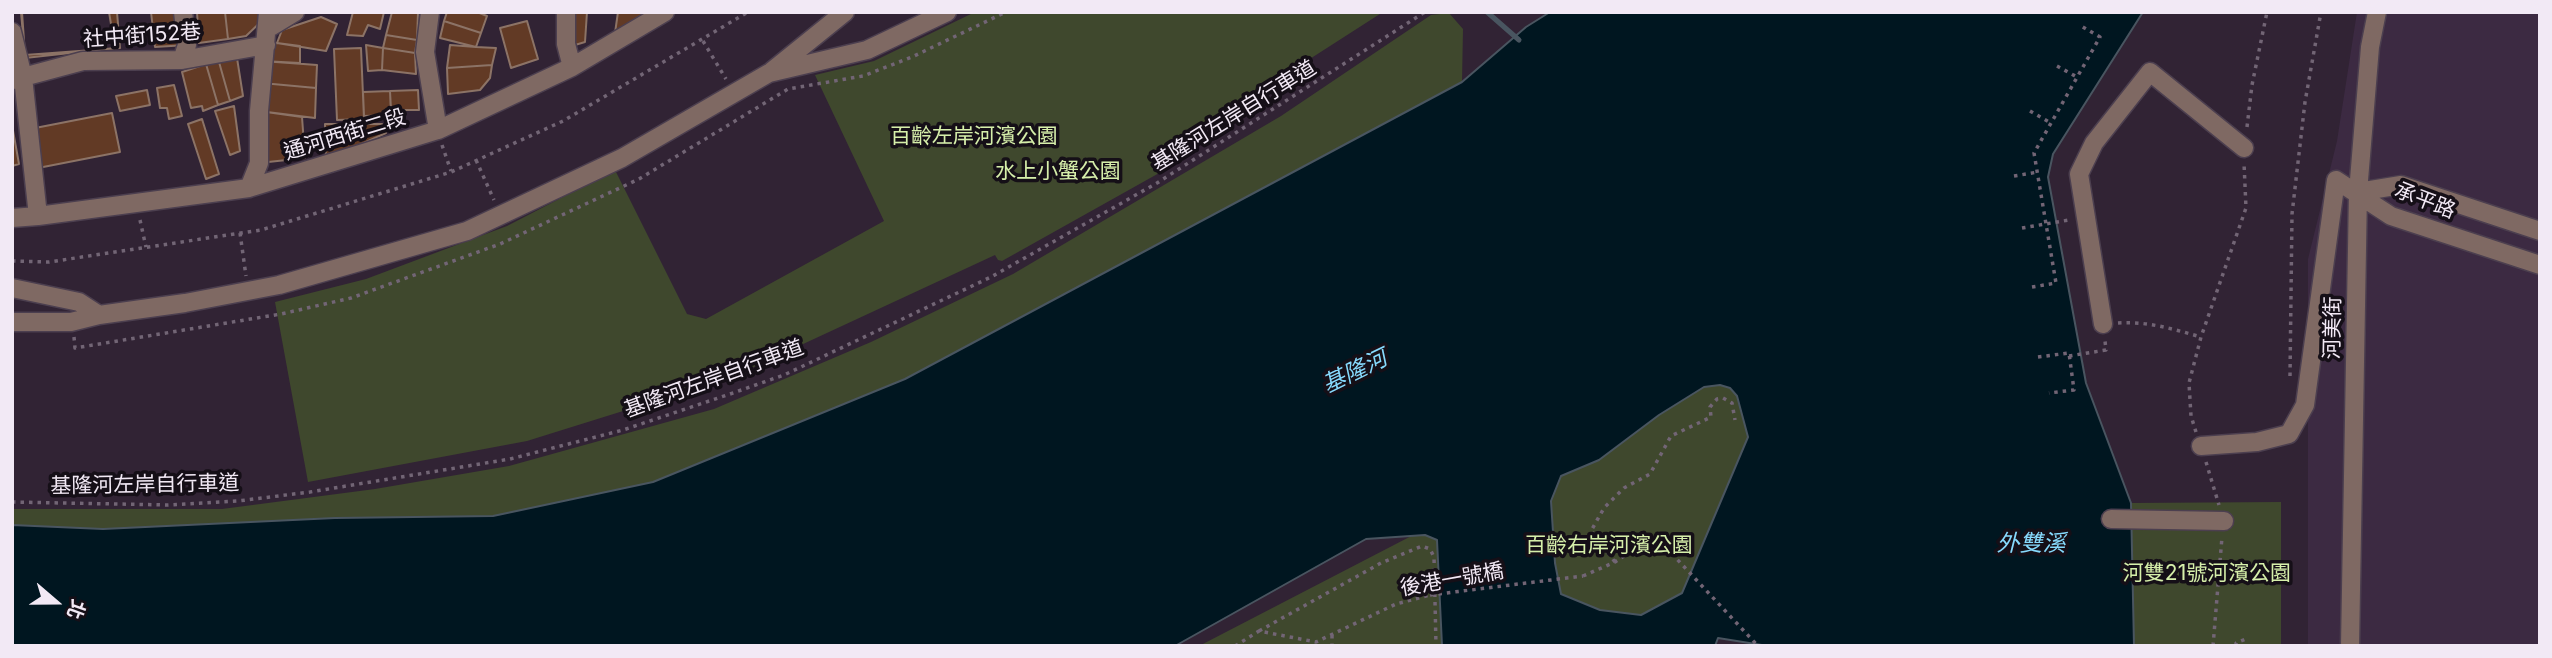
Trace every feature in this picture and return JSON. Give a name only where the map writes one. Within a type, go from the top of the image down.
[{"type":"street","points":[[182,60],[187,45],[183,12]]},
{"type":"street","points":[[249,188],[259,163],[259,111],[267,29],[295,12]]},
{"type":"street","points":[[430,12],[425,52],[438,130]]},
{"type":"street","points":[[566,12],[566,44],[572,67]]},
{"type":"street","name":"通河西街二段","points":[[12,218],[249,188],[438,130],[572,67],[665,12]]},
{"type":"street","points":[[12,322],[71,322],[99,315],[248,292],[467,231],[622,158],[769,73],[845,12]]},
{"type":"street","points":[[769,73],[867,50],[947,12]]},
{"type":"street","name":"河美街","points":[[2350,646],[2358,192],[2370,47],[2377,12]]},
{"type":"street","name":"社中街152巷","points":[[18,78],[83,61],[182,60],[267,29]]},
{"type":"street","points":[[12,32],[38,216]]},
{"type":"street","points":[[2103,324],[2079,174],[2094,143],[2150,72],[2244,148]]},
{"type":"street","points":[[2201,446],[2257,442],[2289,434],[2305,405],[2336,180],[2358,192]]},
{"type":"street","name":"承平路","points":[[2358,192],[2402,186],[2539,228]]},
{"type":"street","name":"承平路","points":[[2358,192],[2390,216],[2533,263]]},
{"type":"street","points":[[2533,263],[2539,228]]},
{"type":"street","points":[[12,288],[79,302],[99,315]]},
{"type":"street","points":[[2111,519],[2224,521]]},
{"type":"path","points":[[12,261],[49,262],[261,230],[451,172],[563,121],[703,41],[748,12]]},
{"type":"path","name":"基隆河左岸自行車道","points":[[12,502],[169,505],[238,501],[310,492],[510,459],[623,430],[730,394],[784,375],[991,277],[1157,183],[1425,12]]},
{"type":"path","points":[[2213,646],[2224,521],[2191,416],[2189,383],[2201,337],[2246,208],[2244,148],[2252,85],[2267,12]]},
{"type":"path","points":[[2290,384],[2292,214],[2305,102],[2322,12]]},
{"type":"path","points":[[2032,287],[2056,283],[2034,153],[2100,37],[2081,26]]},
{"type":"path","points":[[703,41],[734,92]]},
{"type":"path","points":[[2057,66],[2077,77]]},
{"type":"path","points":[[2030,111],[2051,123]]},
{"type":"path","points":[[475,160],[500,215]]},
{"type":"path","points":[[2014,176],[2038,172]]},
{"type":"path","points":[[140,216],[146,247]]},
{"type":"path","points":[[2022,228],[2086,218]]},
{"type":"path","points":[[240,233],[248,292]]},
{"type":"path","points":[[2069,356],[2106,350],[2103,324],[2138,322],[2201,337]]},
{"type":"path","points":[[2038,357],[2069,353],[2074,390],[2049,393]]},
{"type":"path","points":[[1615,562],[1591,531],[1604,508],[1624,488],[1650,474],[1671,436],[1711,417],[1710,407],[1717,399],[1723,398],[1732,403],[1735,420]]},
{"type":"path","name":"後港一號橋","points":[[1259,631],[1316,642],[1396,604],[1430,595],[1583,576],[1615,562],[1639,546],[1661,542],[1758,646]]},
{"type":"path","points":[[1235,646],[1381,563],[1422,546],[1430,549],[1434,557],[1436,646]]},
{"type":"path","points":[[1332,635],[1332,646]]},
{"type":"path","points":[[2236,646],[2236,643],[2246,639]]},
{"type":"shaded area","points":[[2357,12],[2540,12],[2540,646],[2308,646],[2308,259],[2337,141]]},
{"type":"green space","name":"百齡左岸河濱公園","points":[[975,12],[1383,12],[1154,159],[1161,172],[1002,261],[995,255],[732,377],[527,441],[308,482],[275,302],[366,279],[507,226],[615,170],[687,314],[706,319],[884,221],[815,75],[874,61]]},
{"type":"green space","points":[[1449,13],[1463,29],[1462,82],[905,379],[653,482],[493,516],[335,518],[103,529],[12,525],[12,509],[222,509],[375,489],[509,466],[714,409],[871,342],[1013,274],[1281,116],[1431,15]]},
{"type":"green space","name":"百齡右岸河濱公園","points":[[1724,374],[1745,406],[1757,446],[1701,646],[1199,646]]},
{"type":"green space","name":"河雙21號河濱公園","points":[[2281,502],[2281,646],[2134,646],[2131,503]]},
{"type":"water","points":[[1550,12],[2143,12],[2053,154],[2048,177],[2086,383],[2131,503],[2134,646],[1768,646],[1718,638],[1715,646],[1442,646],[1437,540],[1425,535],[1366,539],[1175,646],[12,646],[12,525],[103,529],[335,518],[493,516],[653,482],[905,379],[1462,82],[1526,27]],"holes":[[[1720,385],[1730,388],[1737,396],[1748,437],[1682,593],[1641,615],[1600,610],[1561,594],[1555,563],[1551,501],[1561,476],[1599,460],[1659,415],[1704,387]]]},
{"type":"building","points":[[21,12],[109,12],[115,48],[25,58]]},
{"type":"building","points":[[22,12],[117,12],[120,48],[25,55]]},
{"type":"building","points":[[151,12],[183,12],[187,45],[155,47]]},
{"type":"building","points":[[197,12],[225,12],[228,39],[199,43]]},
{"type":"building","points":[[225,12],[267,12],[268,15],[246,36],[228,39]]},
{"type":"building","points":[[353,12],[384,12],[380,29],[368,25],[363,36],[347,35]]},
{"type":"building","points":[[392,12],[418,12],[417,40],[386,35]]},
{"type":"building","points":[[447,12],[477,12],[487,16],[481,33],[444,21]]},
{"type":"building","points":[[575,12],[587,12],[585,42],[575,45]]},
{"type":"building","points":[[618,12],[644,12],[646,16],[615,33]]},
{"type":"building","points":[[321,17],[337,24],[326,51],[277,43],[282,30]]},
{"type":"building","points":[[444,21],[481,33],[476,47],[440,38]]},
{"type":"building","points":[[527,21],[538,59],[511,68],[500,28]]},
{"type":"building","points":[[386,35],[417,40],[415,53],[383,48]]},
{"type":"building","points":[[277,43],[300,46],[300,63],[262,61],[266,45]]},
{"type":"building","points":[[366,45],[383,48],[382,70],[368,71]]},
{"type":"building","points":[[450,45],[496,48],[492,65],[447,68]]},
{"type":"building","points":[[361,48],[364,119],[337,120],[334,49]]},
{"type":"building","points":[[383,48],[415,53],[416,74],[382,70]]},
{"type":"building","points":[[237,58],[243,96],[230,101],[219,62]]},
{"type":"building","points":[[262,61],[317,65],[316,88],[262,83]]},
{"type":"building","points":[[219,62],[230,101],[218,105],[206,64]]},
{"type":"building","points":[[206,64],[218,105],[203,111],[202,106],[191,108],[182,72]]},
{"type":"building","points":[[492,65],[490,78],[480,90],[448,94],[447,68]]},
{"type":"building","points":[[262,83],[316,88],[315,118],[259,111]]},
{"type":"building","points":[[174,85],[182,116],[169,119],[167,108],[160,108],[157,88]]},
{"type":"building","points":[[147,90],[150,105],[120,111],[116,96]]},
{"type":"building","points":[[418,90],[419,110],[391,110],[390,91]]},
{"type":"building","points":[[390,91],[391,115],[364,116],[363,92]]},
{"type":"building","points":[[234,106],[240,151],[230,155],[215,111]]},
{"type":"building","points":[[259,111],[302,117],[305,158],[259,163]]},
{"type":"building","points":[[112,113],[120,152],[38,168],[30,129]]},
{"type":"building","points":[[202,119],[219,174],[206,179],[188,124]]},
{"type":"building","points":[[325,124],[382,124],[386,133],[326,160]]},
{"type":"building","points":[[12,125],[19,164],[12,166]]},
{"type":"waterway","points":[[1487,12],[1519,40]]},
{"type":"park label","name":"水上小蟹公園","points":[[1058,172]]},
{"type":"water label","name":"基隆河","points":[[1355,372]]},
{"type":"water label","name":"外雙溪","points":[[2031,544]]}]
